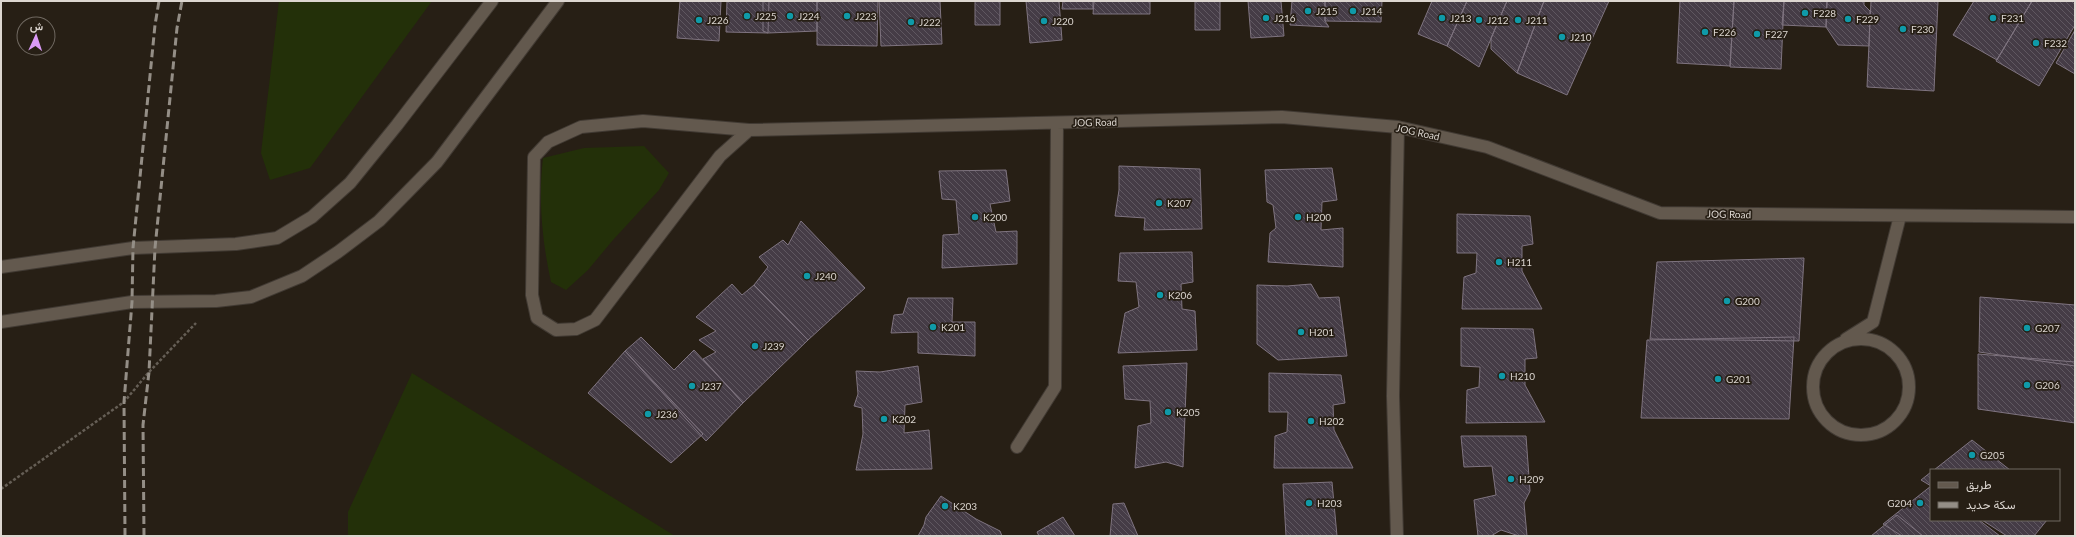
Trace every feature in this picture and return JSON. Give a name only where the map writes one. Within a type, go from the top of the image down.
[{"type":"street","points":[[1,268],[134,248],[236,244],[277,238],[312,217],[350,183],[397,125],[492,1]]},
{"type":"street","points":[[1,322],[132,302],[216,301],[251,297],[302,276],[338,252],[378,221],[437,162],[558,1]]},
{"type":"street","name":"JOG Road","points":[[749,130],[720,156],[595,320],[576,328],[556,330],[537,318],[532,295],[534,157],[548,142],[581,127],[643,121],[749,130],[1282,117],[1398,127],[1487,147],[1660,213],[2075,217]]},
{"type":"street","points":[[1017,447],[1054,387],[1057,123]]},
{"type":"street","points":[[1397,536],[1393,396],[1398,127]]},
{"type":"street","points":[[1835,346],[1849,340],[1866,339],[1881,343],[1894,352],[1904,364],[1910,380],[1910,396],[1904,410],[1894,423],[1880,432],[1865,435],[1849,434],[1834,428],[1822,417],[1815,403],[1813,387],[1815,371],[1823,357],[1835,346],[1873,322],[1900,216]]},
{"type":"path","points":[[1,489],[124,402],[149,372],[216,301]]},
{"type":"green space","points":[[279,1],[432,1],[310,168],[270,180],[261,153]]},
{"type":"green space","points":[[644,146],[669,173],[659,190],[613,240],[588,270],[566,290],[551,282],[543,236],[541,189],[543,158],[584,148]]},
{"type":"green space","points":[[412,373],[675,536],[348,536],[348,512]]},
{"type":"building","name":"J226","points":[[680,1],[721,1],[719,41],[677,38]]},
{"type":"building","name":"J225","points":[[727,1],[769,1],[768,33],[726,32]]},
{"type":"building","name":"J224","points":[[763,1],[817,1],[817,31],[768,33],[763,31]]},
{"type":"building","name":"J223","points":[[817,1],[878,1],[877,46],[817,45]]},
{"type":"building","name":"J222","points":[[879,1],[940,1],[942,44],[881,46]]},
{"type":"building","points":[[975,1],[1000,1],[1000,25],[975,25]]},
{"type":"building","name":"J220","points":[[1026,1],[1059,1],[1062,40],[1030,43]]},
{"type":"building","points":[[1063,1],[1093,1],[1093,9],[1062,9]]},
{"type":"building","points":[[1094,1],[1150,1],[1150,14],[1093,14]]},
{"type":"building","points":[[1195,1],[1220,1],[1220,30],[1195,30]]},
{"type":"building","name":"J216","points":[[1248,1],[1281,1],[1284,36],[1251,38]]},
{"type":"building","name":"J215","points":[[1292,1],[1325,1],[1325,21],[1329,27],[1290,25]]},
{"type":"building","name":"J214","points":[[1325,1],[1382,1],[1381,22],[1325,21]]},
{"type":"building","name":"J213","points":[[1432,1],[1467,1],[1447,46],[1418,34]]},
{"type":"building","name":"J212","points":[[1467,1],[1507,1],[1479,67],[1447,46]]},
{"type":"building","name":"J211","points":[[1507,1],[1544,1],[1517,73],[1491,49],[1491,38]]},
{"type":"building","name":"J210","points":[[1544,1],[1609,1],[1567,95],[1517,73]]},
{"type":"building","name":"F226","points":[[1680,1],[1734,1],[1730,66],[1677,63]]},
{"type":"building","name":"F227","points":[[1734,1],[1784,1],[1781,69],[1730,67]]},
{"type":"building","name":"F228","points":[[1784,1],[1827,1],[1826,27],[1782,25]]},
{"type":"building","name":"F229","points":[[1827,1],[1864,1],[1864,5],[1870,11],[1869,46],[1838,45],[1826,27]]},
{"type":"building","name":"F230","points":[[1871,1],[1938,1],[1934,91],[1867,87]]},
{"type":"building","name":"F231","points":[[1974,1],[2032,1],[1997,60],[1953,35]]},
{"type":"building","name":"F232","points":[[2032,1],[2075,1],[2075,25],[2039,86],[1996,61]]},
{"type":"building","points":[[2075,30],[2075,74],[2056,63]]},
{"type":"building","name":"K207","points":[[1119,166],[1200,169],[1202,229],[1144,230],[1145,218],[1115,216],[1119,190]]},
{"type":"building","name":"H200","points":[[1332,168],[1337,200],[1322,202],[1321,230],[1343,228],[1343,267],[1268,262],[1270,233],[1276,228],[1273,205],[1267,202],[1265,170]]},
{"type":"building","name":"K200","points":[[1006,170],[1010,201],[990,204],[996,232],[1017,231],[1017,264],[942,268],[943,235],[959,234],[956,200],[942,199],[939,171]]},
{"type":"building","name":"H211","points":[[1457,214],[1530,216],[1533,244],[1522,246],[1522,271],[1542,309],[1462,309],[1464,277],[1476,273],[1477,253],[1457,253]]},
{"type":"building","name":"J240","points":[[801,221],[865,288],[808,340],[754,285],[768,267],[759,257],[783,240],[788,245]]},
{"type":"building","name":"K206","points":[[1192,252],[1193,282],[1181,284],[1182,309],[1195,311],[1197,350],[1118,353],[1125,313],[1139,307],[1136,282],[1118,281],[1120,253]]},
{"type":"building","name":"G200","points":[[1804,258],[1799,341],[1650,339],[1657,262]]},
{"type":"building","name":"J239","points":[[732,284],[742,295],[754,285],[808,340],[743,403],[703,359],[716,352],[699,340],[716,331],[696,317]]},
{"type":"building","name":"H201","points":[[1311,284],[1319,298],[1339,297],[1347,356],[1278,360],[1257,344],[1257,285],[1287,286]]},
{"type":"building","name":"G207","points":[[1980,297],[2075,305],[2075,366],[1979,352]]},
{"type":"building","name":"K201","points":[[908,298],[953,298],[952,322],[975,322],[975,356],[918,353],[918,332],[891,333],[894,315],[903,314]]},
{"type":"building","name":"H210","points":[[1461,328],[1533,329],[1537,358],[1525,359],[1525,385],[1545,422],[1466,423],[1467,390],[1479,387],[1480,367],[1461,366]]},
{"type":"building","name":"J237","points":[[641,337],[674,370],[694,350],[743,403],[706,441],[625,351]]},
{"type":"building","name":"G201","points":[[1794,337],[1789,419],[1641,418],[1647,340]]},
{"type":"building","name":"J236","points":[[625,351],[703,434],[671,463],[588,393]]},
{"type":"building","name":"G206","points":[[1978,354],[2075,362],[2075,423],[1978,409]]},
{"type":"building","name":"K205","points":[[1187,363],[1183,467],[1166,462],[1135,468],[1138,426],[1151,423],[1150,401],[1125,399],[1123,366]]},
{"type":"building","name":"K202","points":[[918,366],[922,402],[905,405],[904,433],[929,430],[932,469],[856,470],[863,434],[862,408],[854,406],[858,394],[856,371],[880,372]]},
{"type":"building","name":"H202","points":[[1269,373],[1341,375],[1345,403],[1333,405],[1334,430],[1353,468],[1274,468],[1275,436],[1287,432],[1288,412],[1269,412]]},
{"type":"building","name":"H209","points":[[1461,436],[1526,436],[1530,491],[1524,503],[1527,536],[1519,536],[1501,530],[1491,536],[1478,536],[1474,500],[1496,495],[1492,466],[1464,467]]},
{"type":"building","name":"G205","points":[[1972,440],[2009,469],[1935,469]]},
{"type":"building","points":[[1930,473],[1930,485],[1921,480]]},
{"type":"building","name":"H203","points":[[1332,482],[1337,536],[1286,536],[1283,484]]},
{"type":"building","name":"G204","points":[[1930,487],[1930,521],[1980,521],[2000,536],[1902,536],[1883,524]]},
{"type":"building","name":"K203","points":[[941,496],[976,519],[1000,531],[1002,536],[918,536],[924,525],[926,517]]},
{"type":"building","points":[[1124,503],[1138,536],[1110,536],[1113,504]]},
{"type":"building","points":[[1897,515],[1923,536],[1871,536]]},
{"type":"building","points":[[1063,517],[1075,536],[1039,536],[1037,532]]},
{"type":"building","points":[[1984,521],[2046,521],[2034,536],[2007,536]]},
{"type":"railway","points":[[125,536],[124,402],[132,302],[133,248],[155,25],[159,1]]},
{"type":"railway","points":[[144,536],[143,425],[149,372],[155,248],[177,28],[182,1]]},
{"type":"place","name":"J215","points":[[1308,11]]},
{"type":"place","name":"J214","points":[[1353,11]]},
{"type":"place","name":"F228","points":[[1805,13]]},
{"type":"place","name":"J225","points":[[747,16]]},
{"type":"place","name":"J224","points":[[790,16]]},
{"type":"place","name":"J223","points":[[847,16]]},
{"type":"place","name":"J216","points":[[1266,18]]},
{"type":"place","name":"J213","points":[[1442,18]]},
{"type":"place","name":"F231","points":[[1993,18]]},
{"type":"place","name":"F229","points":[[1848,19]]},
{"type":"place","name":"J226","points":[[699,20]]},
{"type":"place","name":"J212","points":[[1479,20]]},
{"type":"place","name":"J211","points":[[1518,20]]},
{"type":"place","name":"J220","points":[[1044,21]]},
{"type":"place","name":"J222","points":[[911,22]]},
{"type":"place","name":"F230","points":[[1903,29]]},
{"type":"place","name":"F226","points":[[1705,32]]},
{"type":"place","name":"F227","points":[[1757,34]]},
{"type":"place","name":"J210","points":[[1562,37]]},
{"type":"place","name":"F232","points":[[2036,43]]},
{"type":"place","name":"K207","points":[[1159,203]]},
{"type":"place","name":"K200","points":[[975,217]]},
{"type":"place","name":"H200","points":[[1298,217]]},
{"type":"place","name":"H211","points":[[1499,262]]},
{"type":"place","name":"J240","points":[[807,276]]},
{"type":"place","name":"K206","points":[[1160,295]]},
{"type":"place","name":"G200","points":[[1727,301]]},
{"type":"place","name":"K201","points":[[933,327]]},
{"type":"place","name":"G207","points":[[2027,328]]},
{"type":"place","name":"H201","points":[[1301,332]]},
{"type":"place","name":"J239","points":[[755,346]]},
{"type":"place","name":"H210","points":[[1502,376]]},
{"type":"place","name":"G201","points":[[1718,379]]},
{"type":"place","name":"G206","points":[[2027,385]]},
{"type":"place","name":"J237","points":[[692,386]]},
{"type":"place","name":"K205","points":[[1168,412]]},
{"type":"place","name":"J236","points":[[648,414]]},
{"type":"place","name":"K202","points":[[884,419]]},
{"type":"place","name":"H202","points":[[1311,421]]},
{"type":"place","name":"G205","points":[[1972,455]]},
{"type":"place","name":"H209","points":[[1511,479]]},
{"type":"place","name":"H203","points":[[1309,503]]},
{"type":"place","name":"G204","points":[[1920,503]]},
{"type":"place","name":"K203","points":[[945,506]]}]
